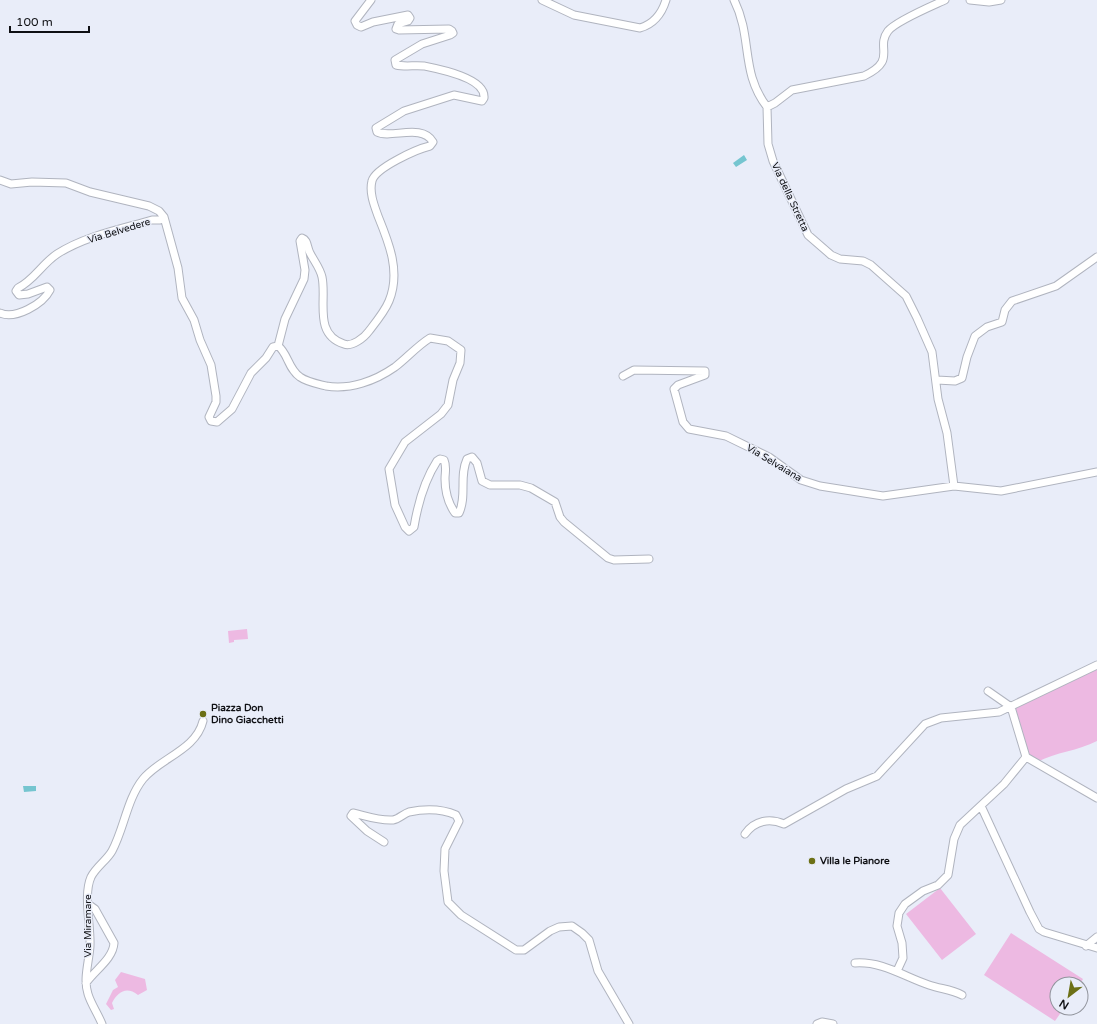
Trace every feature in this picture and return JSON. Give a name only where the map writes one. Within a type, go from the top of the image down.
[{"type":"street","points":[[278,346],[285,319],[304,279],[306,270],[300,241],[302,238],[306,241],[309,252],[322,274],[324,287],[322,316],[330,334],[338,342],[346,345],[352,344],[368,334],[389,302],[394,287],[395,270],[392,252],[374,207],[370,190],[372,179],[377,172],[411,153],[430,146],[433,142],[431,138],[408,131],[383,134],[377,132],[376,128],[404,111],[454,95],[466,96],[478,101],[482,101],[484,98],[482,89],[476,83],[461,76],[425,67],[396,65],[395,60],[422,44],[453,33],[449,29],[396,29],[398,24],[408,21],[410,18],[408,15],[374,22],[361,27],[357,25],[355,21],[371,0]]},
{"type":"street","points":[[542,0],[574,15],[640,28],[648,26],[662,11],[666,0]]},
{"type":"street","points":[[734,0],[745,30],[751,80],[767,107],[792,90],[864,76],[873,71],[884,59],[885,40],[888,32],[895,25],[945,0]]},
{"type":"street","points":[[970,0],[989,2],[1001,0]]},
{"type":"street","name":"Via della Stretta","points":[[767,107],[768,144],[773,161],[805,230],[826,253],[840,259],[863,262],[871,266],[906,296],[932,352],[937,380],[938,399],[947,433],[954,486]]},
{"type":"street","name":"Via Belvedere","points":[[0,180],[10,184],[32,182],[66,183],[90,192],[150,206],[160,211],[164,217],[160,220],[152,220],[75,244],[56,255],[28,283],[18,288],[16,291],[19,295],[28,294],[47,287],[50,290],[47,296],[20,314],[5,315],[0,313]]},
{"type":"street","points":[[164,217],[178,268],[182,298],[194,320],[200,340],[211,365],[216,402],[209,417],[211,421],[217,422],[232,409],[251,373],[266,358],[273,347],[278,346]]},
{"type":"street","points":[[937,380],[955,381],[962,378],[972,341],[987,328],[1002,322],[1005,310],[1012,301],[1056,286],[1097,257]]},
{"type":"street","points":[[278,346],[282,348],[292,371],[302,378],[336,388],[363,383],[381,375],[430,338],[448,341],[461,350],[460,363],[453,380],[448,405],[441,414],[405,442],[389,469],[395,505],[405,527],[409,530],[414,527],[425,482],[437,461],[440,459],[444,460],[446,465],[445,489],[452,508],[455,513],[459,513],[463,485],[463,467],[467,459],[472,457],[477,463],[482,481],[490,485],[520,484],[531,488],[555,502],[560,517],[564,522],[608,558],[614,560],[649,559]]},
{"type":"street","name":"Via Selvaiana","points":[[623,376],[634,370],[705,371],[705,375],[677,386],[674,389],[686,427],[692,430],[726,436],[769,457],[796,477],[813,484],[883,496],[954,486]]},
{"type":"street","points":[[954,486],[1001,491],[1097,472]]},
{"type":"street","points":[[746,834],[753,824],[773,820],[784,824],[846,789],[877,776],[925,724],[941,718],[999,712],[1097,665]]},
{"type":"street","points":[[988,691],[1010,707],[1026,758],[1097,798]]},
{"type":"street","name":"Via Miramare","points":[[102,1024],[88,994],[86,983],[90,947],[88,890],[91,878],[112,851],[124,815],[142,780],[149,772],[186,746],[201,728],[203,721]]},
{"type":"street","points":[[898,971],[903,958],[902,943],[897,926],[899,913],[905,904],[923,891],[938,885],[948,875],[954,839],[960,825],[976,808],[981,806],[1004,784],[1026,758]]},
{"type":"street","points":[[981,806],[1039,929],[1055,936],[1097,948]]},
{"type":"street","points":[[384,842],[367,831],[351,816],[352,813],[386,820],[395,820],[409,812],[429,810],[447,811],[456,815],[459,821],[445,849],[444,871],[448,902],[461,915],[516,950],[524,950],[550,931],[559,928],[572,926],[582,932],[589,940],[598,971],[629,1024]]},
{"type":"street","points":[[86,983],[107,959],[114,948],[114,943],[95,909],[88,904]]},
{"type":"street","points":[[1086,946],[1097,937]]},
{"type":"street","points":[[856,963],[864,962],[898,971],[929,985],[953,990],[962,995]]},
{"type":"street","points":[[817,1024],[822,1022],[834,1024]]},
{"type":"shaded area","points":[[247,629],[248,639],[234,640],[234,642],[229,643],[228,631]]},
{"type":"shaded area","points":[[1097,667],[1097,741],[1037,762],[1028,757],[1015,708]]},
{"type":"shaded area","points":[[940,888],[976,934],[942,960],[906,914]]},
{"type":"shaded area","points":[[1011,933],[1078,976],[1049,976],[1049,1016],[1058,1016],[1055,1021],[984,975]]},
{"type":"shaded area","points":[[121,972],[145,979],[147,990],[138,995],[127,990],[123,991],[114,999],[112,1003],[114,1009],[111,1010],[106,1004],[113,990],[118,987],[115,980]]},
{"type":"water","points":[[744,155],[747,160],[736,167],[733,163]]},
{"type":"water","points":[[23,786],[36,786],[36,791],[24,792]]},
{"type":"place","name":"Piazza Don Dino Giacchetti","points":[[203,714]]},
{"type":"place","name":"Villa le Pianore","points":[[812,861]]}]
